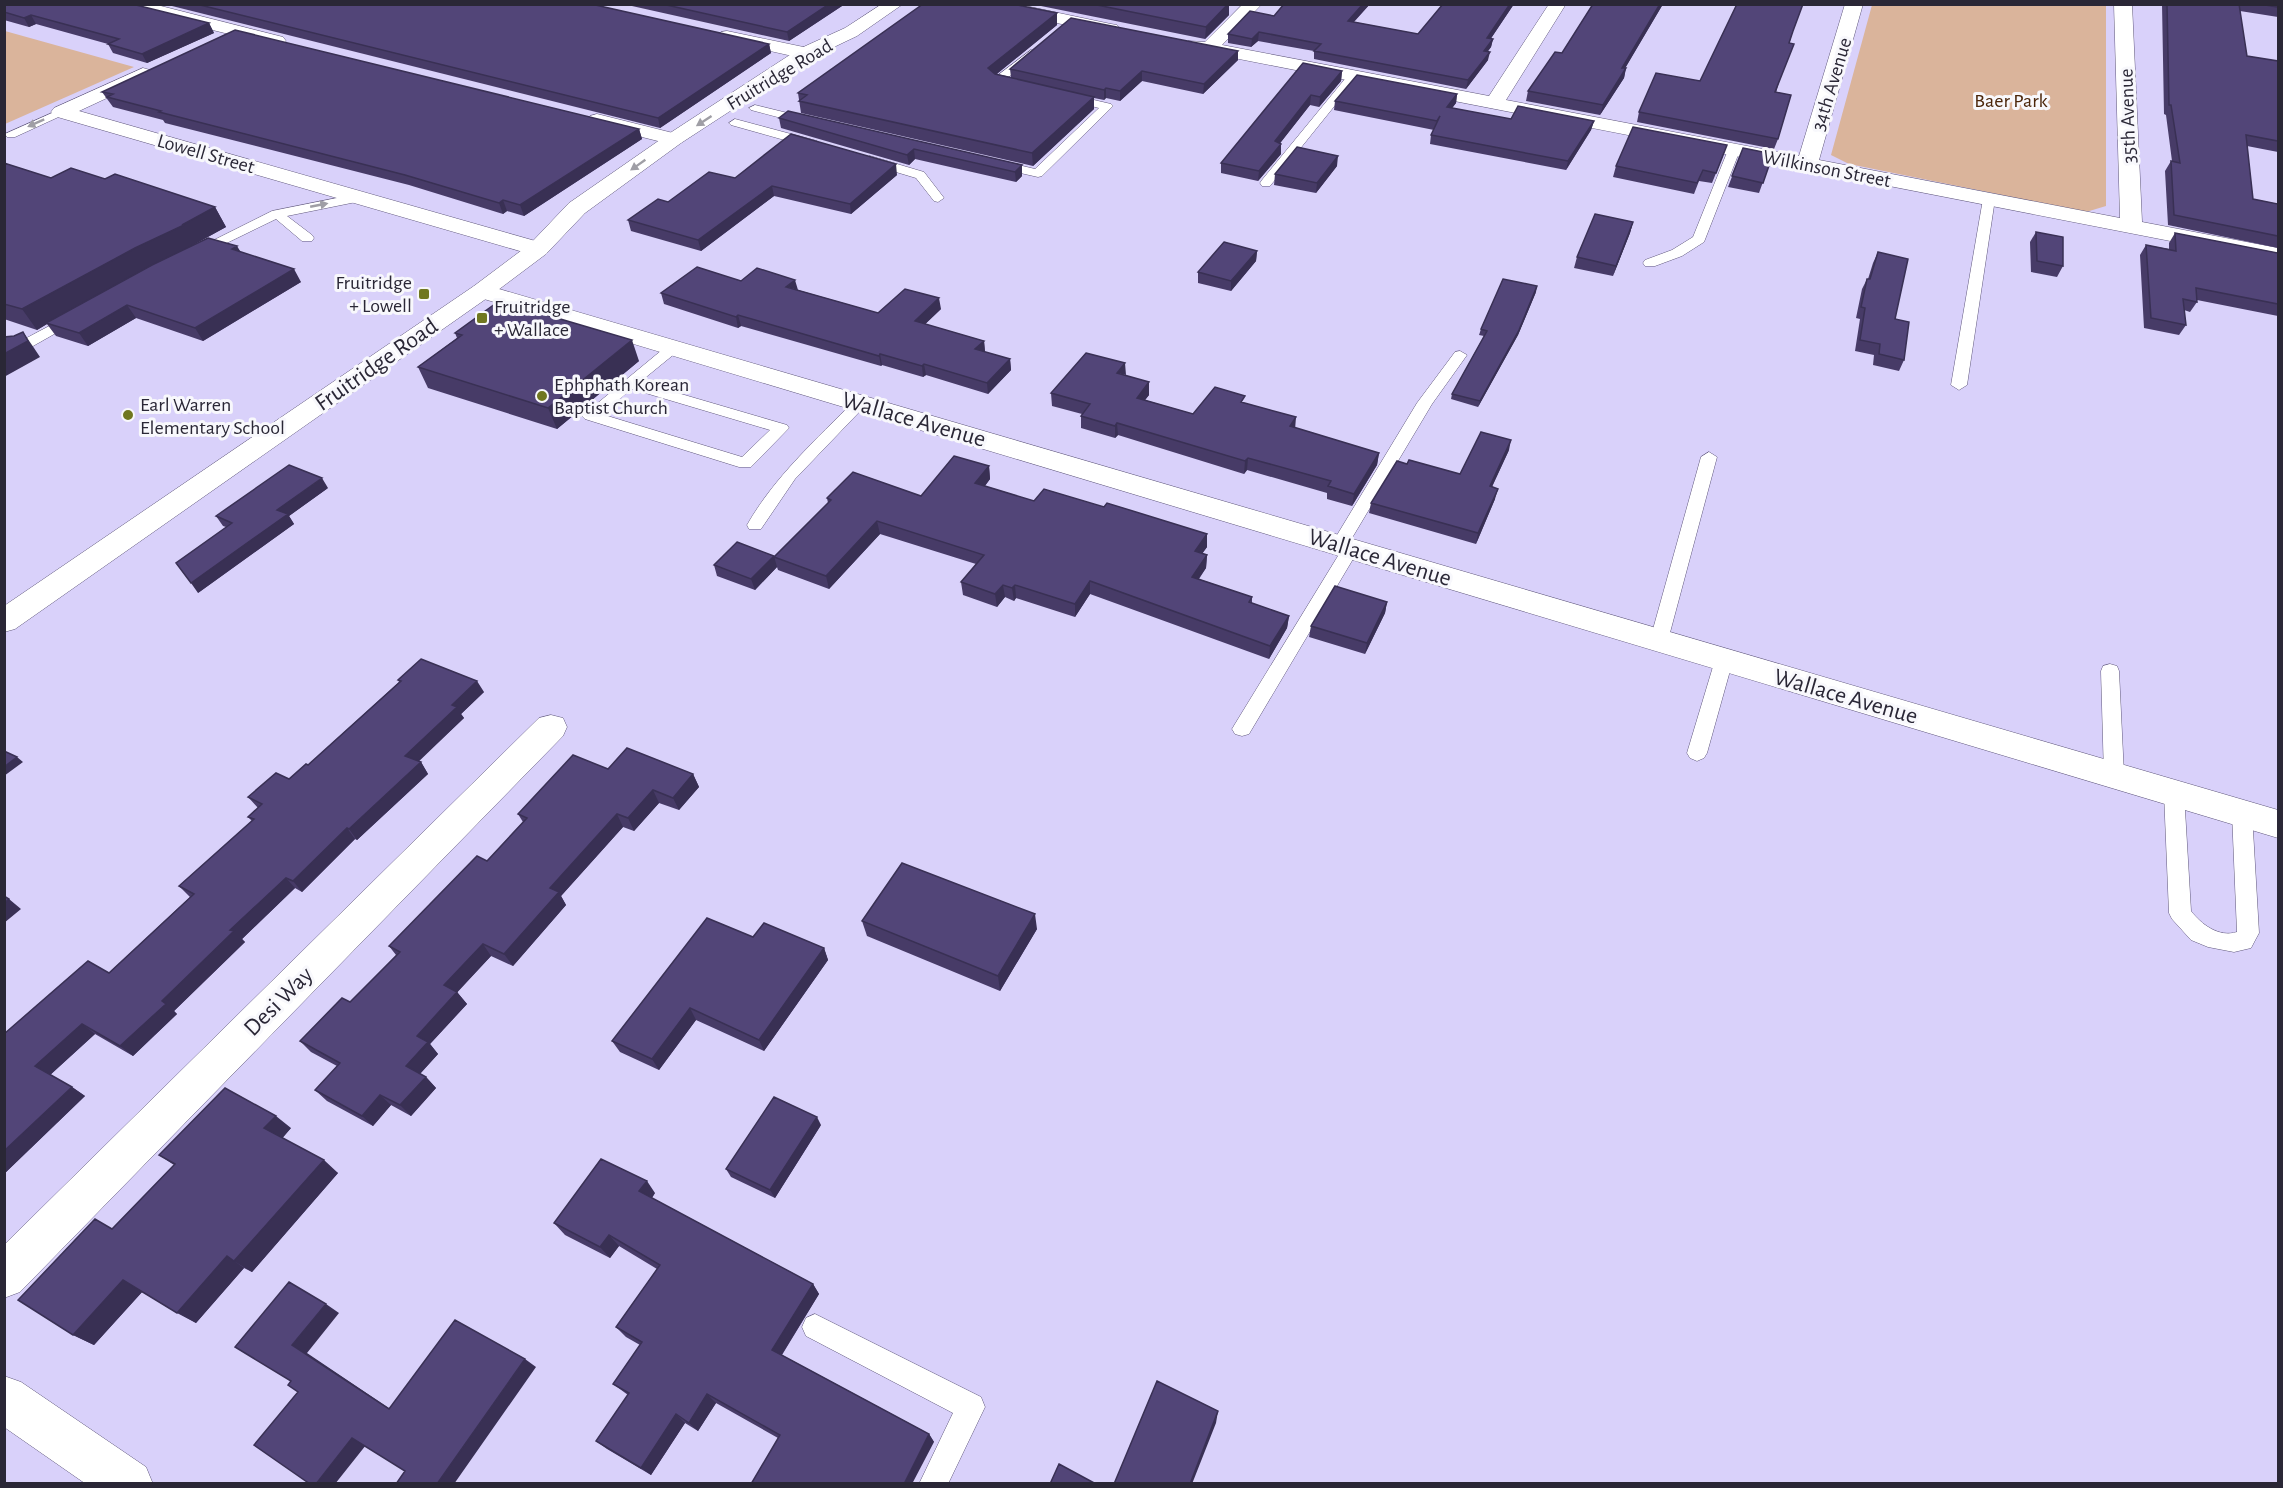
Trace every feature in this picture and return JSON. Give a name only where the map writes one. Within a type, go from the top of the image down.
[{"type":"street","points":[[130,4],[295,45]]},
{"type":"street","name":"Fruitridge Road","points":[[4,621],[482,291],[538,249],[577,208],[674,139],[806,53],[851,32],[895,4]]},
{"type":"street","points":[[1209,48],[1254,4]]},
{"type":"street","points":[[1494,103],[1558,4]]},
{"type":"street","name":"34th Avenue","points":[[1807,164],[1854,4]]},
{"type":"street","name":"35th Avenue","points":[[2122,4],[2130,227]]},
{"type":"street","points":[[988,5],[1065,24],[1128,32]]},
{"type":"street","points":[[206,45],[238,31]]},
{"type":"street","name":"Fruitridge Road","points":[[727,129],[831,57],[851,32]]},
{"type":"street","points":[[713,33],[806,53]]},
{"type":"street","name":"Wilkinson Street","points":[[1174,41],[2278,255]]},
{"type":"street","points":[[61,112],[165,64]]},
{"type":"street","name":"Lowell Street","points":[[61,112],[538,249]]},
{"type":"street","points":[[582,117],[674,139]]},
{"type":"street","name":"Fruitridge Road","points":[[538,249],[591,222],[628,197]]},
{"type":"street","name":"Wallace Avenue","points":[[482,291],[2278,824]]},
{"type":"street","name":"Desi Way","points":[[4,1276],[551,727]]},
{"type":"street","points":[[4,1399],[129,1484]]},
{"type":"lane","points":[[1030,88],[997,81],[1045,42]]},
{"type":"lane","points":[[1266,183],[1353,76]]},
{"type":"lane","points":[[980,160],[1038,173],[1107,106],[1052,93]]},
{"type":"lane","points":[[755,108],[819,124]]},
{"type":"lane","points":[[11,135],[61,112]]},
{"type":"lane","points":[[727,129],[822,147]]},
{"type":"lane","points":[[1650,263],[1677,253],[1698,239],[1734,150]]},
{"type":"lane","points":[[853,154],[920,175],[938,198]]},
{"type":"lane","points":[[184,258],[277,214],[362,197]]},
{"type":"lane","points":[[1959,386],[1989,199]]},
{"type":"lane","points":[[277,214],[307,238]]},
{"type":"lane","points":[[4,349],[21,347],[82,313]]},
{"type":"lane","points":[[629,384],[782,428],[745,463],[590,416],[629,384],[673,348]]},
{"type":"lane","points":[[1242,729],[1425,403],[1460,355]]},
{"type":"lane","points":[[755,525],[766,504],[791,473],[860,403]]},
{"type":"lane","points":[[1659,640],[1709,457]]},
{"type":"lane","points":[[1697,753],[1724,660]]},
{"type":"lane","points":[[2110,671],[2114,775]]},
{"type":"lane","points":[[2174,793],[2180,913],[2188,926],[2201,934],[2232,944],[2243,941],[2248,933],[2242,813]]},
{"type":"lane","points":[[815,1327],[971,1407],[933,1484]]},
{"type":"green space","name":"Baer Park","points":[[1872,5],[2106,5],[2106,206],[2086,212],[1849,164],[1831,155]]},
{"type":"green space","points":[[5,31],[134,67],[5,124]]},
{"type":"building","points":[[4,4],[132,4],[209,23],[142,54],[108,44],[119,39],[31,15],[24,18],[4,12]]},
{"type":"building","points":[[196,4],[591,4],[769,44],[658,118]]},
{"type":"building","points":[[662,4],[829,4],[787,32]]},
{"type":"building","points":[[923,4],[1012,4],[1057,13],[988,68],[995,74],[1094,97],[1032,153],[799,101],[807,95],[798,93]]},
{"type":"building","points":[[1092,4],[1228,4],[1206,27]]},
{"type":"building","points":[[1284,4],[1363,4],[1348,21],[1418,34],[1443,4],[1510,4],[1487,38],[1493,39],[1484,51],[1490,52],[1468,80],[1314,51],[1321,44],[1259,32],[1252,39],[1228,34],[1250,11],[1274,16]]},
{"type":"building","points":[[1593,4],[1660,4],[1622,68],[1626,68],[1603,105],[1528,91],[1555,52],[1562,53]]},
{"type":"building","points":[[1737,4],[1803,4],[1789,43],[1794,44],[1775,92],[1791,95],[1778,139],[1639,112],[1656,73],[1700,81]]},
{"type":"building","points":[[2167,4],[2239,4],[2247,56],[2278,61],[2278,141],[2246,135],[2253,199],[2278,204],[2278,236],[2174,215],[2171,161],[2180,163],[2171,105],[2169,105]]},
{"type":"building","points":[[2259,4],[2278,4],[2278,7]]},
{"type":"building","points":[[1071,18],[1238,51],[1204,84],[1142,71],[1120,91],[1106,88],[1104,90],[1010,69]]},
{"type":"building","points":[[235,30],[639,129],[520,205],[503,200],[499,203],[405,175],[159,112],[161,111],[107,97],[113,94],[102,92]]},
{"type":"building","points":[[1303,63],[1342,71],[1320,97],[1311,95],[1275,141],[1281,144],[1259,171],[1221,163]]},
{"type":"building","points":[[1357,75],[1457,94],[1447,107],[1511,119],[1518,106],[1594,121],[1568,161],[1431,135],[1440,116],[1437,121],[1335,101]]},
{"type":"building","points":[[788,111],[1022,165],[1015,172],[914,149],[907,155],[779,118]]},
{"type":"building","points":[[1633,127],[1727,145],[1716,173],[1703,170],[1697,183],[1616,166]]},
{"type":"building","points":[[791,134],[896,164],[850,204],[772,186],[698,240],[628,220],[658,199],[668,202],[709,172],[735,178]]},
{"type":"building","points":[[1297,147],[1338,156],[1317,183],[1275,174]]},
{"type":"building","points":[[1743,148],[1773,154],[1763,183],[1732,176]]},
{"type":"building","points":[[4,163],[51,178],[71,168],[105,179],[115,174],[215,207],[22,309],[4,304]]},
{"type":"building","points":[[1595,214],[1633,222],[1616,266],[1577,257]]},
{"type":"building","points":[[2036,232],[2063,237],[2063,266],[2037,261]]},
{"type":"building","points":[[2175,233],[2278,253],[2278,304],[2196,288],[2197,302],[2183,299],[2186,325],[2151,318],[2146,245],[2176,251]]},
{"type":"building","points":[[208,238],[237,246],[232,249],[294,269],[195,328],[127,305],[79,333],[46,323],[152,265]]},
{"type":"building","points":[[1224,242],[1257,251],[1231,281],[1198,272]]},
{"type":"building","points":[[1878,252],[1908,259],[1895,319],[1909,322],[1904,360],[1879,354],[1880,344],[1860,340],[1865,308],[1861,307],[1867,279],[1870,279]]},
{"type":"building","points":[[697,267],[741,281],[757,268],[795,280],[786,287],[878,313],[905,289],[939,298],[915,321],[984,341],[975,349],[1010,359],[987,383],[924,364],[922,366],[880,354],[879,356],[738,315],[736,317],[661,293]]},
{"type":"building","points":[[1503,279],[1537,286],[1519,330],[1480,401],[1452,394],[1487,331],[1481,329]]},
{"type":"building","points":[[499,301],[632,340],[548,408],[418,367],[462,335],[455,333]]},
{"type":"building","points":[[23,332],[28,341],[4,354],[4,337]]},
{"type":"building","points":[[1086,353],[1125,363],[1117,373],[1149,382],[1137,398],[1193,414],[1215,387],[1245,396],[1241,402],[1296,417],[1290,426],[1379,453],[1354,494],[1328,486],[1331,481],[1248,458],[1245,461],[1117,423],[1115,426],[1081,416],[1090,404],[1051,393]]},
{"type":"building","points":[[1481,432],[1511,440],[1490,486],[1498,489],[1478,533],[1371,503],[1397,461],[1407,464],[1409,460],[1460,474]]},
{"type":"building","points":[[954,456],[989,466],[975,483],[1034,501],[1044,489],[1104,507],[1107,503],[1207,534],[1195,551],[1207,555],[1192,577],[1252,597],[1249,602],[1289,616],[1270,646],[1090,581],[1075,604],[1015,585],[1012,588],[1003,585],[995,594],[961,582],[984,555],[877,521],[826,576],[774,557],[831,500],[827,498],[853,472],[921,496]]},
{"type":"building","points":[[289,465],[322,478],[277,510],[288,514],[191,583],[176,563],[232,523],[216,516]]},
{"type":"building","points":[[737,542],[774,556],[751,579],[714,565]]},
{"type":"building","points":[[1335,586],[1387,602],[1367,643],[1311,626]]},
{"type":"building","points":[[421,659],[477,681],[452,705],[457,707],[405,756],[421,762],[349,829],[347,828],[293,881],[286,878],[230,930],[234,931],[162,1001],[166,1004],[120,1046],[82,1024],[35,1066],[72,1087],[4,1151],[4,1034],[88,961],[109,973],[194,894],[179,886],[254,819],[248,817],[262,804],[248,797],[276,773],[289,779],[306,764],[308,765],[401,681],[398,680]]},
{"type":"building","points":[[627,748],[693,774],[673,798],[653,790],[628,818],[617,814],[550,888],[559,892],[504,954],[483,944],[444,985],[457,992],[417,1036],[428,1042],[406,1066],[426,1077],[400,1105],[380,1095],[362,1116],[315,1090],[340,1063],[300,1041],[342,998],[350,1002],[400,952],[389,946],[477,856],[487,861],[527,818],[518,814],[573,755],[608,769]]},
{"type":"building","points":[[4,751],[17,757],[4,767]]},
{"type":"building","points":[[902,863],[1035,914],[998,976],[862,921]]},
{"type":"building","points":[[707,918],[753,937],[764,923],[824,948],[759,1040],[690,1008],[652,1059],[612,1041]]},
{"type":"building","points":[[225,1088],[276,1116],[264,1128],[324,1160],[234,1261],[227,1256],[177,1313],[123,1280],[73,1335],[18,1300],[95,1219],[112,1229],[175,1164],[159,1155]]},
{"type":"building","points":[[774,1097],[817,1117],[770,1190],[726,1169]]},
{"type":"building","points":[[601,1159],[647,1181],[639,1191],[813,1284],[772,1350],[929,1434],[904,1484],[751,1484],[780,1435],[707,1394],[689,1423],[676,1414],[641,1468],[596,1441],[629,1393],[613,1384],[642,1342],[616,1327],[660,1265],[609,1235],[600,1247],[554,1223]]},
{"type":"building","points":[[289,1282],[326,1304],[292,1345],[389,1409],[455,1320],[525,1359],[437,1484],[396,1484],[405,1471],[352,1438],[316,1484],[310,1484],[254,1445],[298,1392],[288,1385],[291,1381],[235,1347]]},
{"type":"building","points":[[1157,1381],[1218,1411],[1190,1484],[1114,1484]]},
{"type":"building","points":[[1059,1464],[1096,1484],[1050,1484]]},
{"type":"place","name":"Fruitridge + Lowell","points":[[424,294]]},
{"type":"place","name":"Fruitridge + Wallace","points":[[482,318]]},
{"type":"place","name":"Ephphath Korean Baptist Church","points":[[542,396]]},
{"type":"place","name":"Earl Warren Elementary School","points":[[128,415]]}]
